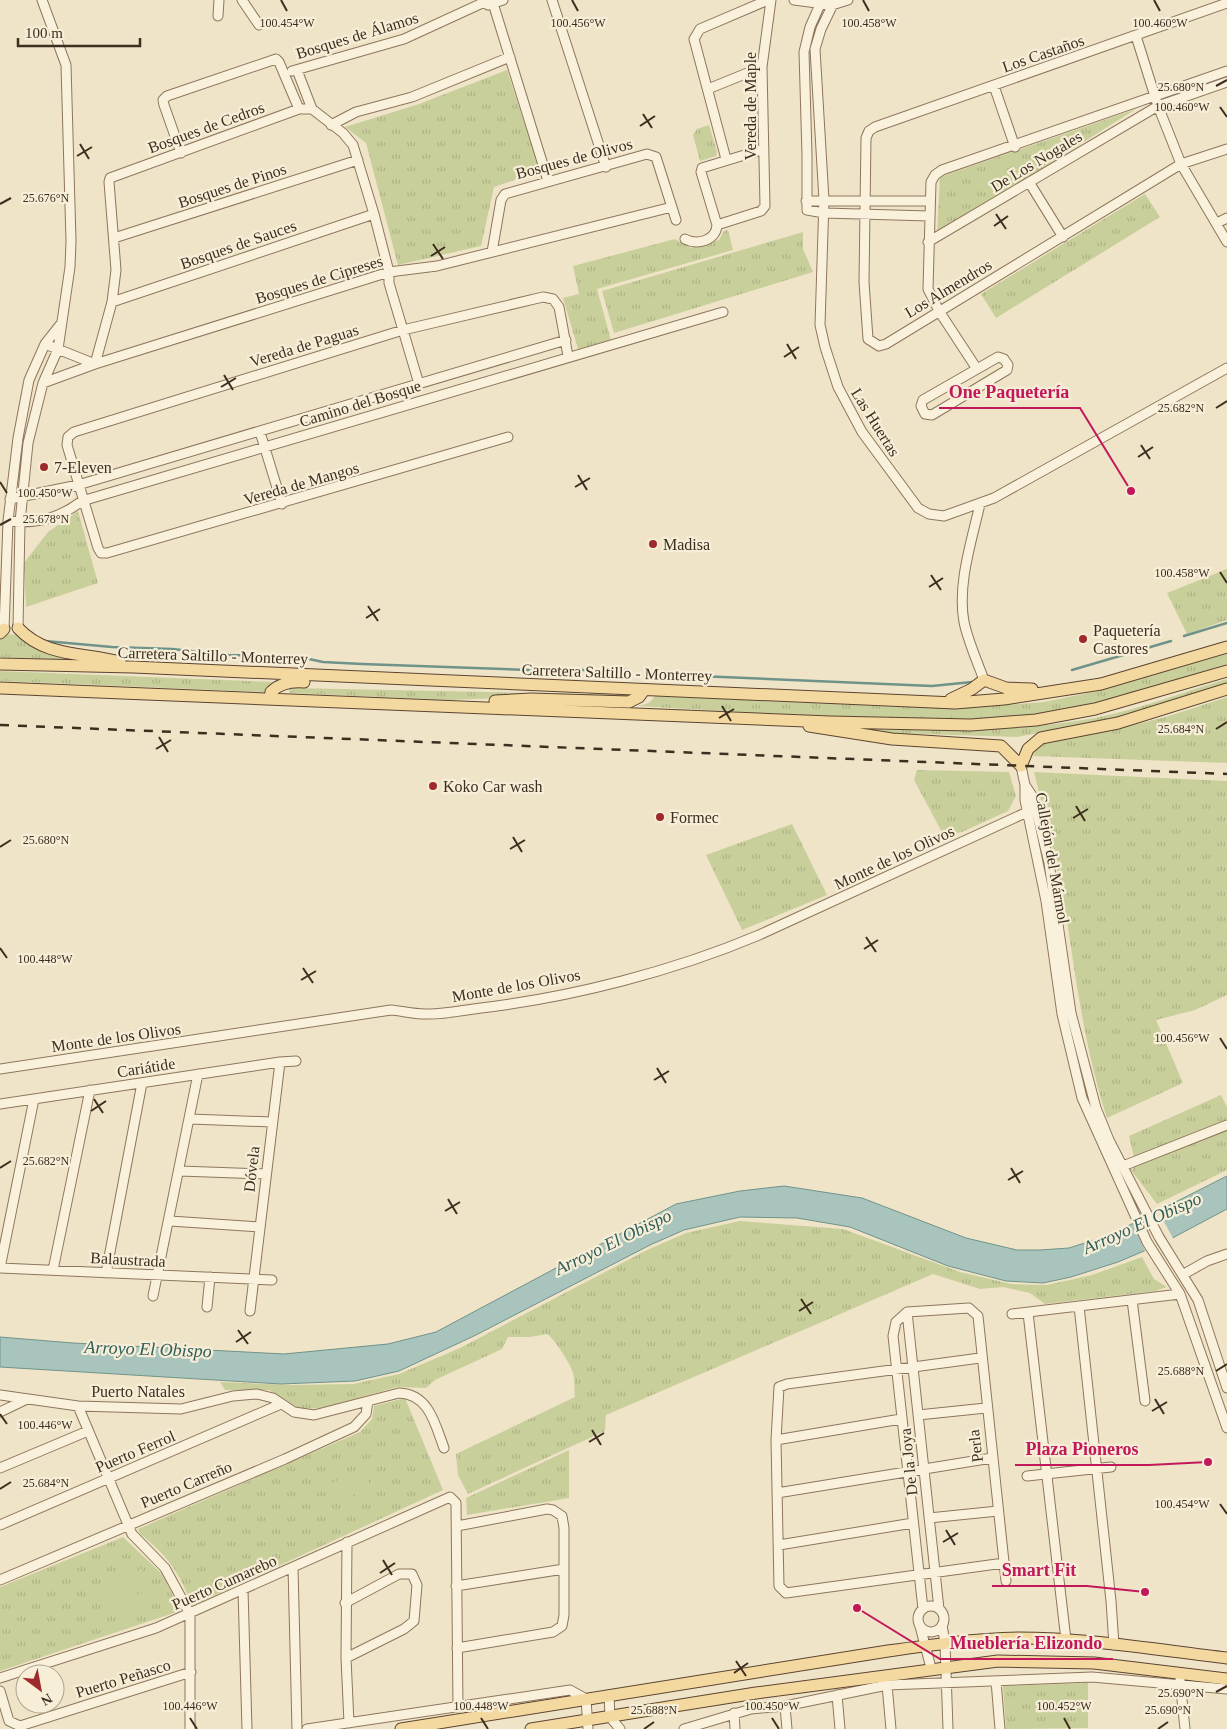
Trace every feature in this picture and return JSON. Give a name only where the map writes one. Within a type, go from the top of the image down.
[{"type":"main road","points":[[18,628],[37,644],[52,651],[115,661],[133,667]]},
{"type":"main road","name":"Carretera Saltillo - Monterrey","points":[[0,664],[133,667],[934,703],[1004,699],[1072,690],[1130,677],[1227,647]]},
{"type":"main road","points":[[0,688],[971,725],[1036,720],[1095,709],[1227,671]]},
{"type":"main road","points":[[270,698],[271,692],[278,686],[295,681],[372,684],[411,680]]},
{"type":"main road","points":[[934,703],[963,694],[984,680],[999,687],[1013,689],[1072,690]]},
{"type":"main road","points":[[794,719],[826,730],[892,739],[1001,746],[1021,766],[1028,749],[1041,738],[1118,723],[1227,689]]},
{"type":"main road","points":[[444,705],[532,699],[629,702],[639,697],[644,690]]},
{"type":"main road","points":[[401,1729],[945,1643],[1017,1638],[1066,1640],[1227,1658]]},
{"type":"main road","points":[[531,1729],[588,1725],[610,1717],[748,1694],[945,1666],[998,1661],[1076,1662],[1119,1666],[1180,1678],[1227,1678]]},
{"type":"street","points":[[18,628],[20,522],[28,443],[43,383],[58,349],[70,266],[71,241],[67,142],[67,78],[60,45],[42,0]]},
{"type":"street","points":[[218,16],[219,0]]},
{"type":"street","points":[[242,0],[259,25]]},
{"type":"street","name":"Bosques de Álamos","points":[[181,153],[164,105],[164,100],[167,96],[272,59],[279,62],[285,74],[404,39],[478,6],[491,1],[503,0]]},
{"type":"street","points":[[552,0],[606,167]]},
{"type":"street","points":[[726,159],[694,39],[696,33],[769,0]]},
{"type":"street","name":"Vereda de Maple","points":[[717,225],[761,212],[765,206],[762,67],[769,0]]},
{"type":"street","points":[[794,0],[821,2],[848,0]]},
{"type":"street","points":[[491,1],[548,182]]},
{"type":"street","points":[[821,2],[804,52],[807,155],[806,208],[809,212],[824,213],[929,216]]},
{"type":"street","name":"Las Huertas","points":[[833,2],[821,29],[815,55],[824,200],[820,325],[830,369],[845,401],[879,457],[918,508],[929,514],[944,516],[980,504],[1227,368]]},
{"type":"street","name":"Los Castaños","points":[[869,131],[875,127],[1227,3]]},
{"type":"street","points":[[1136,36],[1158,106],[1181,164],[1227,242]]},
{"type":"street","points":[[331,125],[356,112],[412,97],[510,57]]},
{"type":"street","points":[[708,89],[762,67]]},
{"type":"street","points":[[297,70],[312,110],[349,139],[358,160],[389,272],[389,284],[419,384]]},
{"type":"street","name":"De Los Nogales","points":[[930,201],[931,182],[942,170],[1015,147],[1227,71]]},
{"type":"street","points":[[285,74],[299,109]]},
{"type":"street","name":"De Los Nogales","points":[[928,242],[1158,106],[1227,82]]},
{"type":"street","points":[[994,86],[1015,147]]},
{"type":"street","name":"Bosques de Cedros","points":[[114,238],[110,178],[299,109],[312,110]]},
{"type":"street","name":"Los Almendros","points":[[869,131],[866,138],[864,282],[866,333],[868,339],[879,346],[886,344],[1181,164],[1227,149]]},
{"type":"street","points":[[685,240],[696,243],[712,237],[716,232],[717,225],[701,172],[704,166],[764,148]]},
{"type":"street","name":"Bosques de Olivos","points":[[492,252],[501,200],[505,194],[647,154],[656,158],[672,207]]},
{"type":"street","name":"Bosques de Pinos","points":[[114,238],[358,160]]},
{"type":"street","points":[[1029,182],[1063,237]]},
{"type":"street","points":[[806,201],[930,201],[928,289],[938,312],[977,369]]},
{"type":"street","points":[[672,207],[676,220]]},
{"type":"street","name":"Bosques de Cipreses","points":[[43,383],[95,364],[389,272],[437,266],[672,207]]},
{"type":"street","name":"Bosques de Sauces","points":[[112,302],[374,214]]},
{"type":"street","points":[[1217,224],[1227,218]]},
{"type":"street","points":[[45,344],[95,364],[112,302],[116,270],[114,238]]},
{"type":"street","name":"Vereda de Paguas","points":[[78,485],[67,445],[68,437],[74,432],[403,330],[543,297],[553,299],[559,307],[566,340]]},
{"type":"street","name":"Camino del Bosque","points":[[8,521],[50,520],[82,501],[568,356],[724,312]]},
{"type":"street","points":[[2,631],[8,521],[18,438],[29,380],[45,344],[60,325]]},
{"type":"street","points":[[566,340],[568,356]]},
{"type":"street","name":"Camino del Bosque","points":[[10,499],[78,485],[566,340]]},
{"type":"street","points":[[998,357],[1004,359],[1008,364],[1007,370],[969,394],[932,415],[925,414],[921,406],[923,400],[977,369],[998,357]]},
{"type":"street","points":[[260,432],[282,504]]},
{"type":"street","name":"Vereda de Mangos","points":[[82,501],[98,548],[101,552],[108,554],[508,437]]},
{"type":"street","points":[[78,485],[82,501]]},
{"type":"street","points":[[980,504],[963,588],[963,603],[964,621],[984,680]]},
{"type":"street","name":"Callejón del Mármol","points":[[1021,766],[1056,899],[1078,1046],[1091,1094],[1101,1121],[1159,1237],[1184,1274],[1198,1300],[1227,1388]]},
{"type":"street","name":"Callejón del Mármol","points":[[1032,810],[1057,983],[1067,1039],[1082,1098],[1147,1242],[1180,1294],[1224,1411],[1227,1428]]},
{"type":"street","name":"Monte de los Olivos","points":[[0,1069],[391,1010],[424,1014],[504,1005],[547,998],[657,971],[726,949],[759,935],[1032,810]]},
{"type":"street","points":[[1057,983],[1067,981]]},
{"type":"street","name":"Cariátide","points":[[0,1104],[280,1062],[296,1062]]},
{"type":"street","name":"Dóvela","points":[[250,1311],[271,1122],[280,1062]]},
{"type":"street","points":[[153,1296],[170,1221],[198,1074]]},
{"type":"street","points":[[106,1273],[142,1083]]},
{"type":"street","points":[[53,1270],[90,1090]]},
{"type":"street","points":[[0,1268],[34,1099]]},
{"type":"street","points":[[190,1119],[271,1122]]},
{"type":"street","points":[[1123,1166],[1227,1125]]},
{"type":"street","points":[[180,1171],[266,1174]]},
{"type":"street","points":[[170,1221],[260,1227]]},
{"type":"street","points":[[1184,1274],[1207,1261],[1227,1254]]},
{"type":"street","name":"Balaustrada","points":[[0,1268],[272,1280]]},
{"type":"street","points":[[207,1307],[210,1278]]},
{"type":"street","points":[[1012,1314],[1180,1294]]},
{"type":"street","points":[[1132,1300],[1145,1401]]},
{"type":"street","points":[[1079,1306],[1098,1468],[1114,1644]]},
{"type":"street","name":"Perla","points":[[907,1312],[973,1310],[978,1316],[980,1358],[1006,1581]]},
{"type":"street","name":"De la Joya","points":[[907,1312],[899,1318],[893,1330],[901,1419],[920,1574],[923,1609],[919,1616],[920,1626],[932,1668]]},
{"type":"street","name":"De la Joya","points":[[907,1312],[934,1571],[939,1610],[943,1616],[948,1729]]},
{"type":"street","points":[[1028,1312],[1066,1640]]},
{"type":"street","points":[[980,1358],[896,1368],[787,1384],[779,1387],[777,1390],[776,1440],[779,1586],[782,1591],[786,1592],[1004,1563]]},
{"type":"street","name":"Puerto Natales","points":[[0,1395],[78,1406],[181,1409],[233,1396],[257,1394],[266,1396],[294,1412],[314,1415],[400,1393],[410,1394],[418,1397],[430,1411],[444,1448]]},
{"type":"street","points":[[0,1412],[25,1400]]},
{"type":"street","name":"Puerto Carreño","points":[[0,1580],[263,1469],[354,1427],[366,1414],[368,1401]]},
{"type":"street","name":"Puerto Ferrol","points":[[0,1525],[281,1404]]},
{"type":"street","points":[[78,1406],[128,1525],[140,1544],[165,1568],[190,1614],[190,1729]]},
{"type":"street","points":[[918,1415],[986,1408]]},
{"type":"street","points":[[776,1440],[901,1419]]},
{"type":"street","points":[[0,1468],[88,1431]]},
{"type":"street","points":[[777,1493],[992,1458]]},
{"type":"street","points":[[1027,1476],[1111,1467]]},
{"type":"street","name":"Puerto Cumarebo","points":[[0,1678],[156,1628],[447,1496],[453,1498],[456,1503],[457,1526]]},
{"type":"street","points":[[457,1648],[553,1632],[562,1626],[564,1615],[564,1522],[558,1513],[547,1509],[457,1526],[456,1586],[457,1648],[458,1707]]},
{"type":"street","points":[[929,1518],[998,1511]]},
{"type":"street","points":[[779,1545],[913,1523]]},
{"type":"street","points":[[347,1542],[345,1603],[349,1723]]},
{"type":"street","points":[[293,1566],[297,1729]]},
{"type":"street","points":[[456,1586],[564,1569]]},
{"type":"street","points":[[345,1603],[399,1574],[412,1574],[416,1580],[416,1612],[410,1625],[346,1658]]},
{"type":"street","points":[[243,1590],[247,1729]]},
{"type":"street","points":[[923,1609],[931,1606],[939,1610]]},
{"type":"street","points":[[920,1626],[932,1631],[942,1625]]},
{"type":"street","points":[[1118,1678],[1119,1666]]},
{"type":"street","name":"Puerto Peñasco","points":[[0,1691],[9,1721],[20,1726],[191,1672]]},
{"type":"street","points":[[684,1729],[734,1713],[785,1706],[887,1686],[1092,1677],[1180,1678],[1227,1689]]},
{"type":"street","points":[[1180,1678],[1185,1729]]},
{"type":"street","points":[[996,1681],[1000,1729]]},
{"type":"street","points":[[887,1686],[891,1729]]},
{"type":"street","points":[[308,1729],[562,1690],[577,1692],[586,1699],[588,1725]]},
{"type":"street","points":[[609,1695],[610,1717],[620,1729]]},
{"type":"street","points":[[837,1695],[840,1729]]},
{"type":"street","points":[[785,1706],[787,1729]]},
{"type":"street","points":[[734,1713],[735,1729]]},
{"type":"green space","points":[[507,70],[540,171],[494,187],[481,246],[398,265],[366,143],[345,127],[419,104]]},
{"type":"green space","points":[[1136,109],[937,234],[940,177]]},
{"type":"green space","points":[[709,125],[717,152],[716,156],[700,161],[693,135],[697,129]]},
{"type":"green space","points":[[1145,194],[1160,217],[996,318],[981,294]]},
{"type":"green space","points":[[728,230],[733,250],[597,289],[611,340],[578,349],[563,298],[579,294],[573,266],[675,239],[691,248],[719,240],[724,231]]},
{"type":"green space","points":[[803,232],[803,249],[813,272],[614,333],[602,291]]},
{"type":"green space","points":[[78,511],[98,583],[26,607],[24,563],[48,532]]},
{"type":"green space","points":[[1227,569],[1227,620],[1187,634],[1167,593]]},
{"type":"green space","points":[[5,634],[18,635],[42,652],[99,662],[0,657],[0,640]]},
{"type":"green space","points":[[1227,652],[1227,664],[1154,687],[1105,701],[1014,717],[966,719],[869,717],[770,714],[638,706],[649,703],[655,696],[902,707],[993,706],[1044,702],[1098,691]]},
{"type":"green space","points":[[0,671],[275,682],[269,684],[265,692],[0,681]]},
{"type":"green space","points":[[1227,679],[1227,686],[1102,721],[1017,737],[891,733],[871,729],[983,730],[1066,723],[1128,710]]},
{"type":"green space","points":[[289,689],[634,695],[631,698],[530,697],[448,700],[290,693]]},
{"type":"green space","points":[[1227,697],[1227,763],[1033,756],[1035,749],[1042,743],[1109,731],[1169,716]]},
{"type":"green space","points":[[917,770],[1009,772],[1016,796],[1008,811],[962,832],[944,836],[914,780]]},
{"type":"green space","points":[[1034,772],[1227,781],[1227,995],[1195,1010],[1156,1020],[1183,1083],[1107,1118],[1093,1069],[1060,884]]},
{"type":"green space","points":[[792,824],[827,895],[742,930],[706,855]]},
{"type":"green space","points":[[1221,1095],[1227,1107],[1227,1170],[1157,1204],[1131,1170],[1136,1166],[1129,1136]]},
{"type":"green space","points":[[740,1221],[843,1229],[960,1272],[1011,1284],[1047,1285],[1092,1275],[1142,1257],[1154,1279],[1167,1287],[1155,1291],[1045,1304],[1030,1293],[1003,1287],[980,1289],[933,1274],[606,1415],[605,1431],[468,1494],[458,1475],[456,1454],[575,1397],[572,1369],[558,1346],[547,1334],[530,1337],[508,1337],[502,1349],[435,1380],[426,1388],[397,1387],[323,1408],[300,1409],[269,1390],[225,1390],[220,1382],[292,1385],[353,1384],[399,1374],[460,1348],[647,1250],[686,1233]]},
{"type":"green space","points":[[405,1398],[443,1490],[192,1606],[183,1584],[172,1566],[140,1534],[138,1529],[360,1432],[372,1419],[374,1406]]},
{"type":"green space","points":[[569,1450],[569,1498],[467,1515],[466,1498]]},
{"type":"green space","points":[[363,1469],[371,1487],[340,1501],[332,1483]]},
{"type":"green space","points":[[123,1537],[163,1575],[180,1611],[21,1664],[15,1664],[15,1666],[0,1671],[0,1587]]},
{"type":"green space","points":[[142,1569],[149,1588],[109,1604],[102,1585]]},
{"type":"green space","points":[[146,1591],[152,1607],[117,1620],[111,1605]]},
{"type":"green space","points":[[1088,1683],[1088,1728],[1006,1729],[1003,1686]]},
{"type":"water","name":"Arroyo El Obispo","points":[[1227,1176],[1227,1209],[1163,1243],[1118,1262],[1071,1277],[1043,1283],[1006,1281],[948,1266],[850,1227],[797,1218],[740,1217],[684,1230],[650,1245],[476,1335],[399,1371],[355,1381],[281,1384],[0,1367],[0,1337],[73,1343],[284,1354],[388,1344],[436,1332],[676,1204],[740,1191],[784,1186],[862,1198],[966,1238],[1017,1250],[1040,1250],[1069,1248],[1110,1235]]},
{"type":"pier","points":[[1157,1209],[1174,1240],[1146,1253],[1132,1222]]},
{"type":"waterway","points":[[1184,636],[1227,623]]},
{"type":"waterway","points":[[45,641],[112,647],[172,649],[229,655],[295,656],[323,662],[362,664],[528,670],[629,670]]},
{"type":"waterway","points":[[1072,670],[1171,641]]},
{"type":"waterway","points":[[660,671],[699,676],[932,686],[972,682]]},
{"type":"railway","points":[[0,725],[1227,774]]},
{"type":"place","name":"7-Eleven","points":[[44,467]]},
{"type":"place","name":"One Paquetería","points":[[1131,491]]},
{"type":"place","name":"Madisa","points":[[653,544]]},
{"type":"place","name":"Paquetería Castores","points":[[1083,639]]},
{"type":"place","name":"Koko Car wash","points":[[433,786]]},
{"type":"place","name":"Formec","points":[[660,817]]},
{"type":"place","name":"Plaza Pioneros","points":[[1208,1462]]},
{"type":"place","name":"Smart Fit","points":[[1145,1592]]},
{"type":"place","name":"Mueblería Elizondo","points":[[857,1608]]}]
